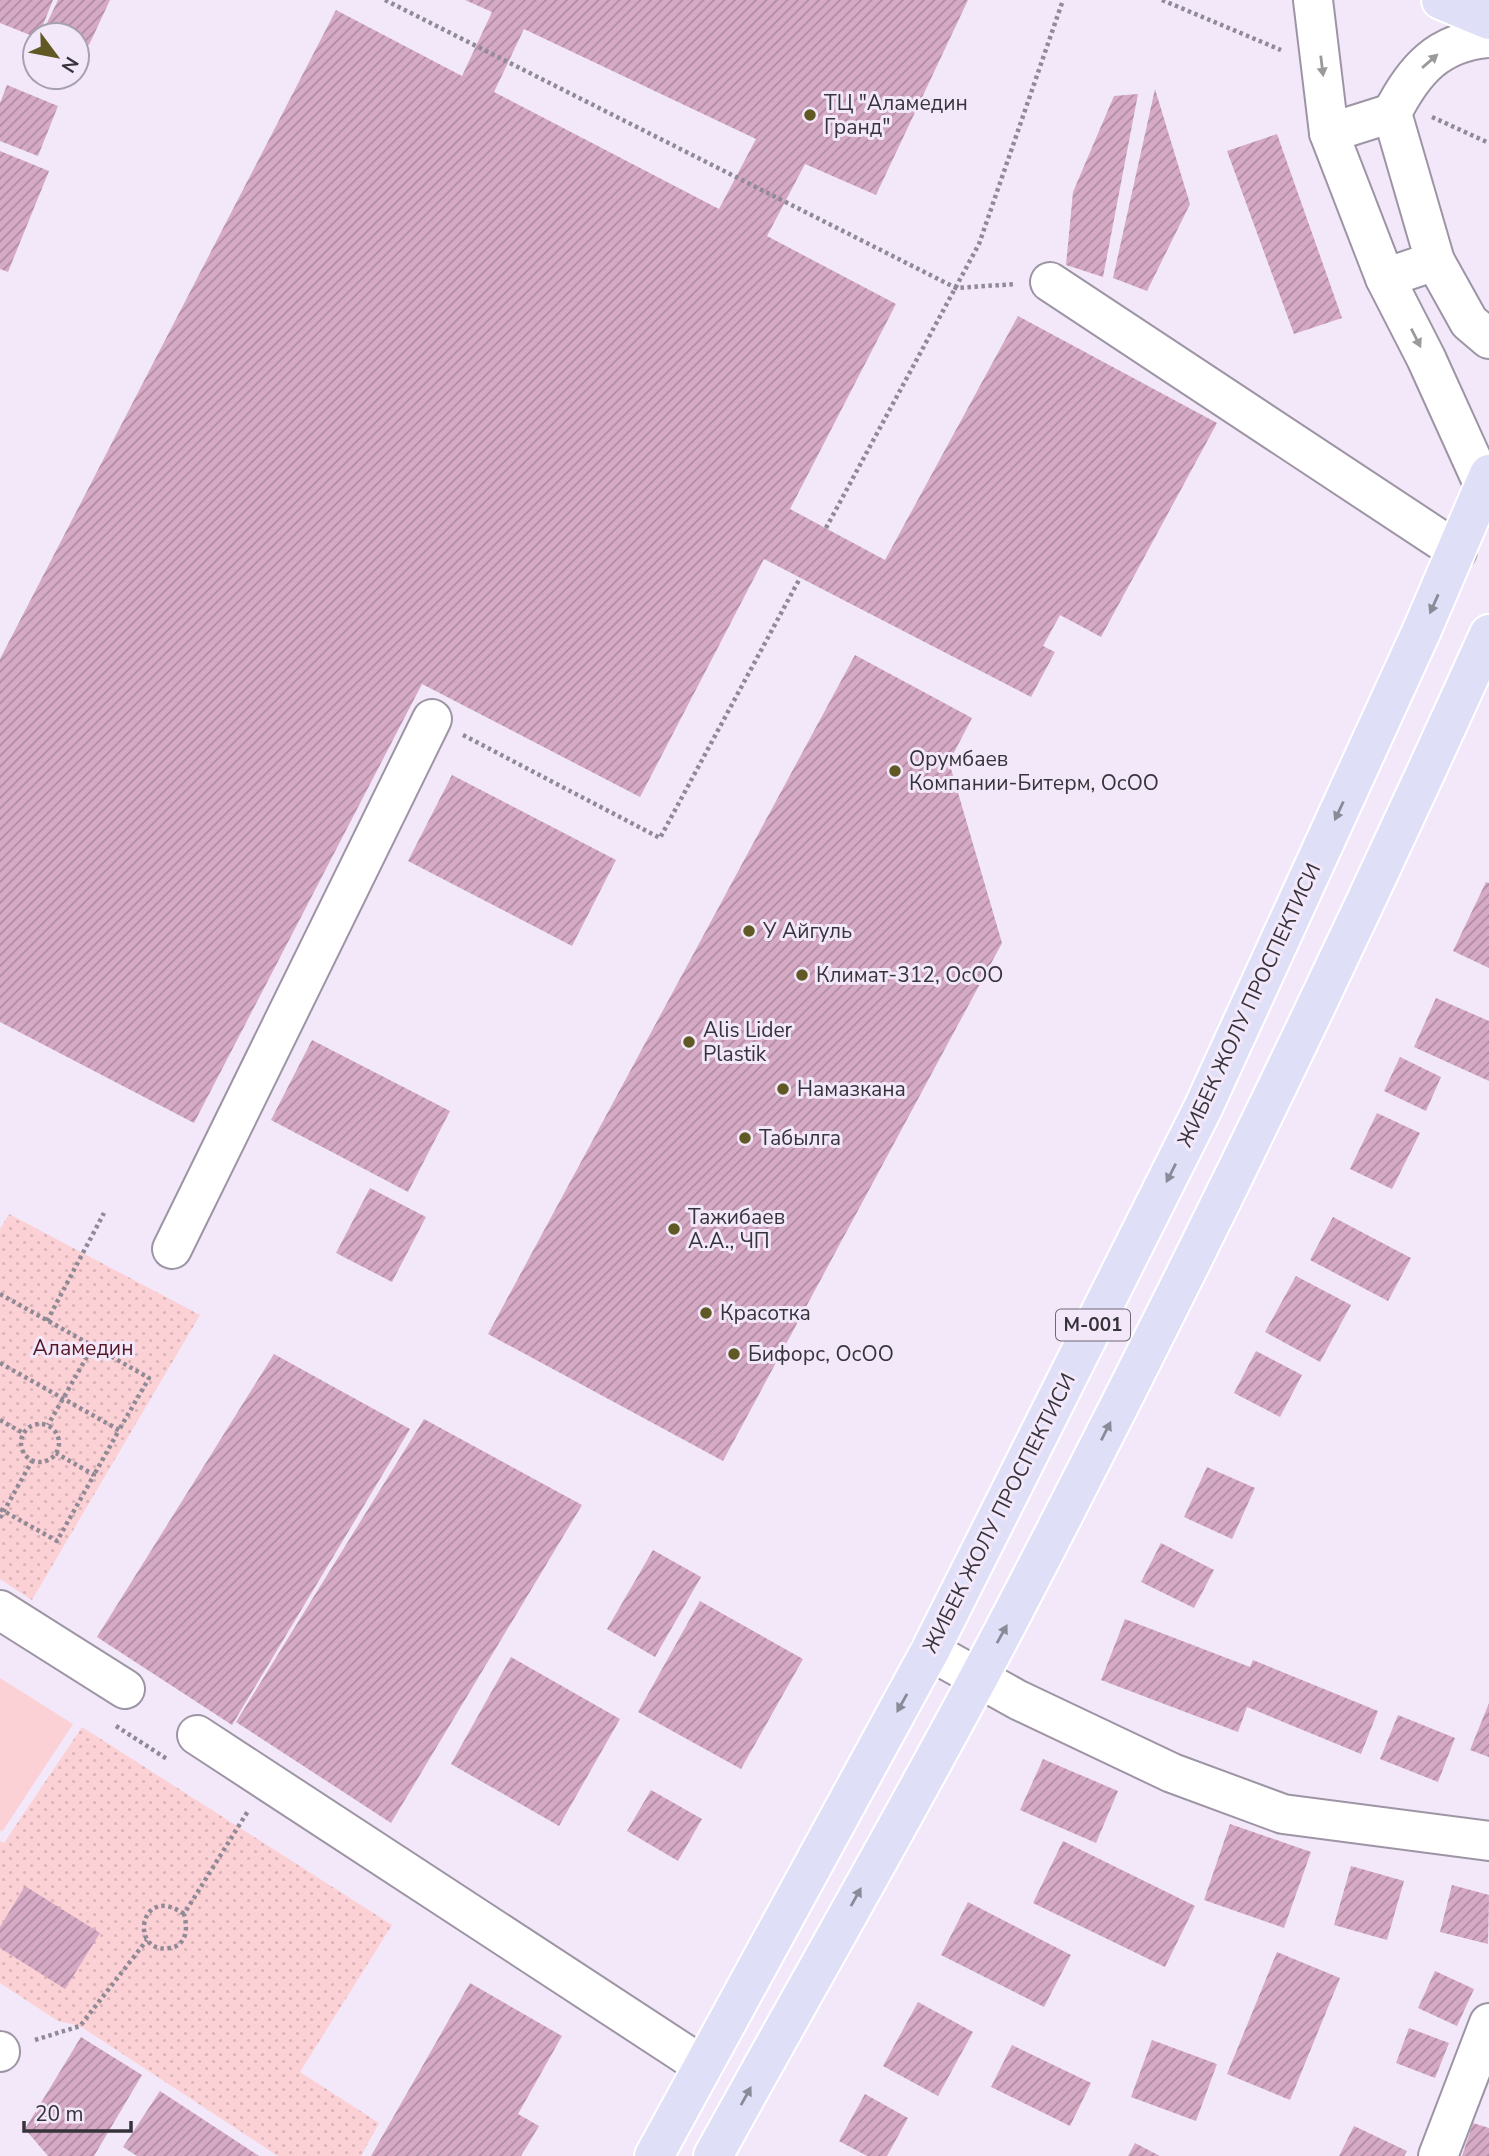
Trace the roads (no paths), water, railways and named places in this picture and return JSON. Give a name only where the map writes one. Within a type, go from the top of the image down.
[{"type":"main road","points":[[1441,0],[1489,20]]},
{"type":"main road","name":"ЖИБЕК ЖОЛУ ПРОСПЕКТИСИ","points":[[654,2156],[930,1651],[1203,1108],[1457,551],[1486,480]]},
{"type":"main road","name":"М-001","points":[[713,2156],[978,1678],[1183,1282],[1364,912],[1489,634]]},
{"type":"street","points":[[1313,0],[1329,133],[1385,278],[1486,480]]},
{"type":"street","points":[[1329,133],[1395,108],[1424,64],[1449,46],[1489,38]]},
{"type":"street","points":[[1395,108],[1436,261],[1469,322],[1489,339]]},
{"type":"street","points":[[1385,278],[1436,261]]},
{"type":"street","points":[[1050,282],[1457,551]]},
{"type":"street","points":[[172,1249],[432,719]]},
{"type":"street","points":[[0,1610],[125,1689]]},
{"type":"street","points":[[930,1651],[978,1678],[1172,1773],[1283,1814],[1489,1841]]},
{"type":"street","points":[[197,1735],[704,2066]]},
{"type":"street","points":[[1438,2156],[1489,2023]]},
{"type":"place","name":"ТЦ \"Аламедин Гранд\"","points":[[810,115]]},
{"type":"place","name":"Орумбаев Компании-Битерм, ОсОО","points":[[895,771]]},
{"type":"place","name":"У Айгуль","points":[[749,931]]},
{"type":"place","name":"Климат-312, ОсОО","points":[[802,975]]},
{"type":"place","name":"Alis Lider Plastik","points":[[689,1042]]},
{"type":"place","name":"Намазкана","points":[[783,1089]]},
{"type":"place","name":"Табылга","points":[[745,1138]]},
{"type":"place","name":"Тажибаев А.А., ЧП","points":[[674,1229]]},
{"type":"place","name":"Красотка","points":[[706,1313]]},
{"type":"place","name":"Бифорс, ОсОО","points":[[734,1354]]},
{"type":"park label","name":"Аламедин","points":[[83,1348]]}]
